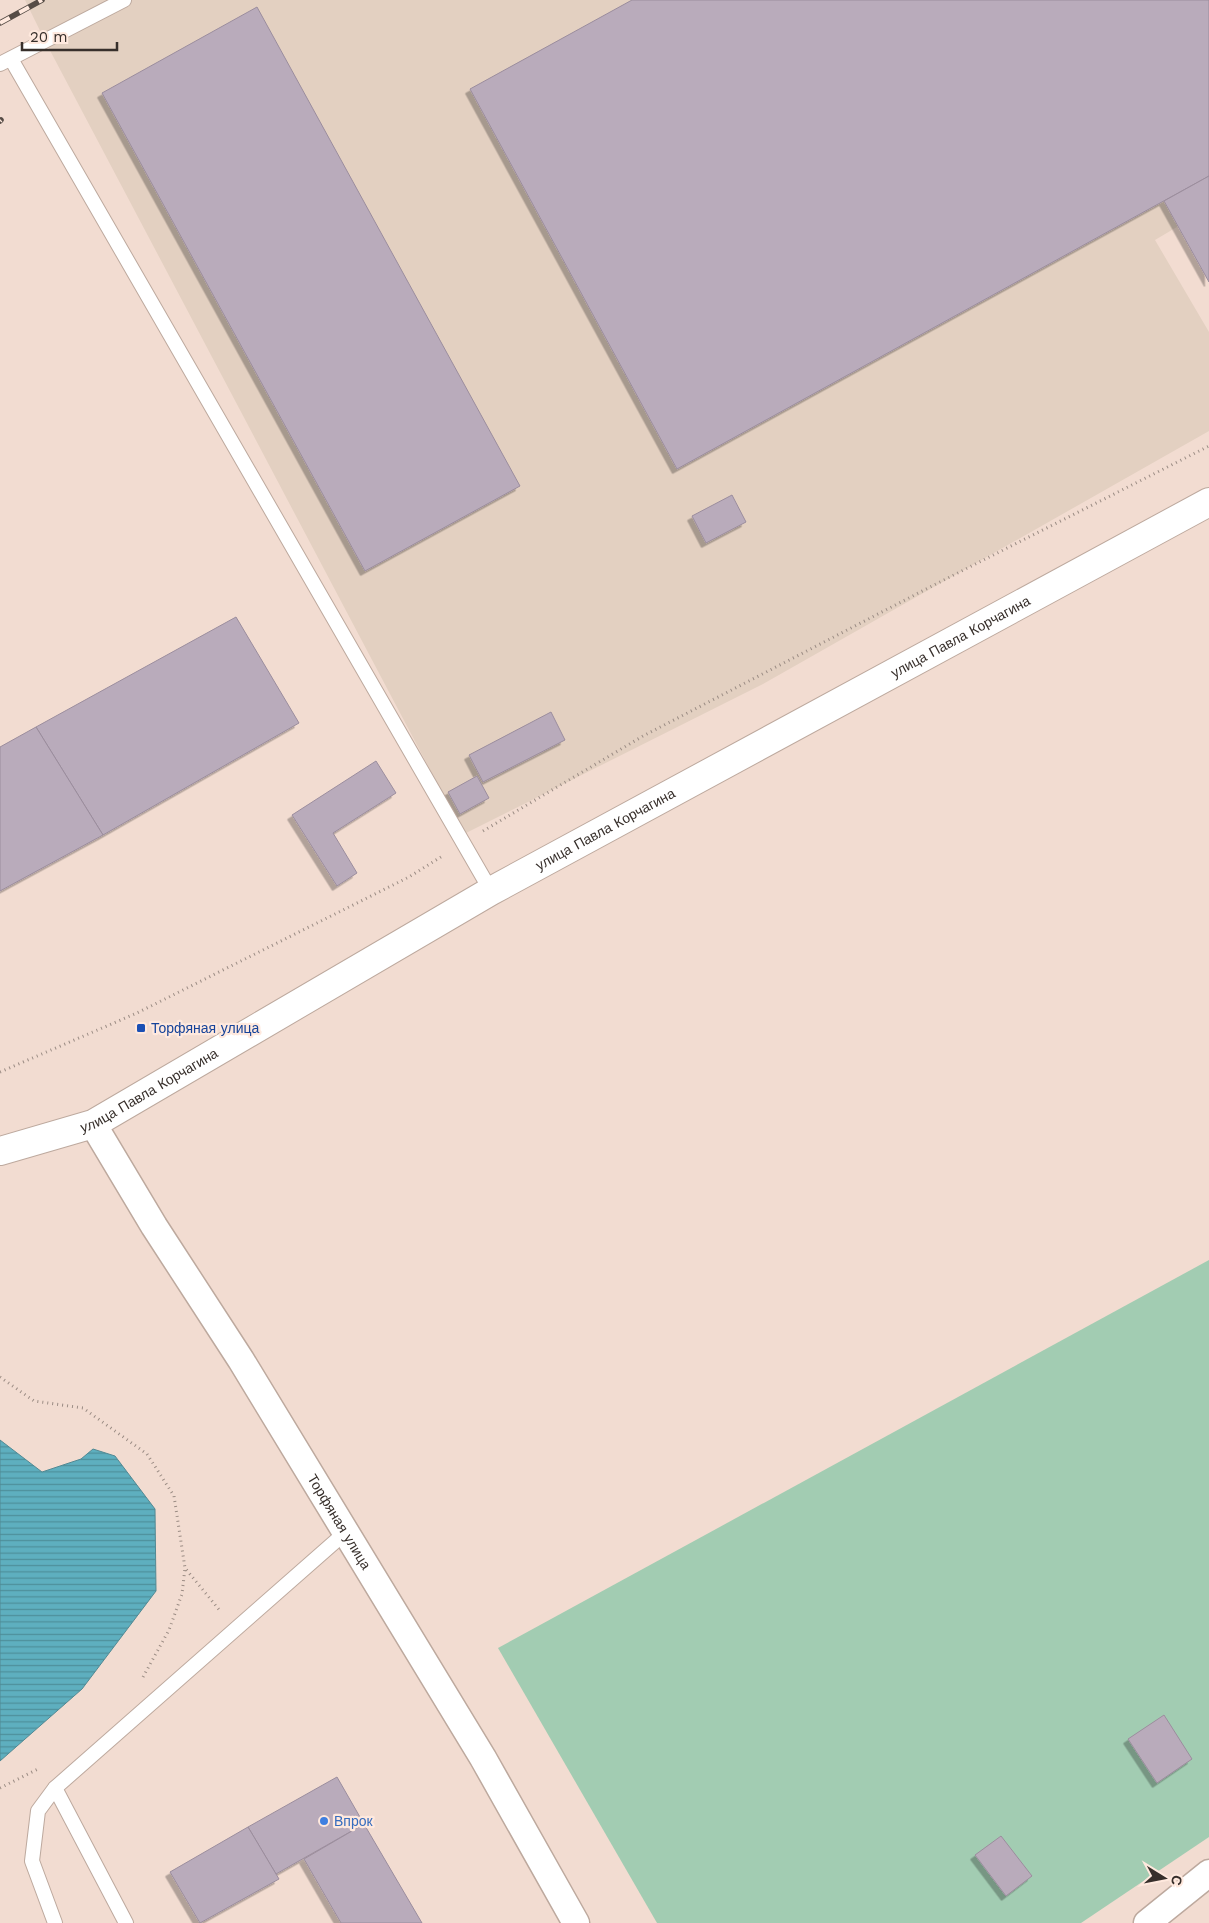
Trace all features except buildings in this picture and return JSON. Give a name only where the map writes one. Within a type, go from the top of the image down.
[{"type":"main road","name":"улица Павла Корчагина","points":[[0,1151],[93,1124],[491,891],[1209,502]]},
{"type":"street","name":"Торфяная улица","points":[[93,1124],[154,1226],[241,1360],[484,1758],[576,1923]]},
{"type":"street","points":[[1147,1923],[1209,1873]]},
{"type":"lane","points":[[124,0],[5,61],[491,891]]},
{"type":"lane","points":[[55,1923],[32,1861],[38,1811],[56,1788],[346,1532]]},
{"type":"lane","points":[[56,1788],[126,1923]]},
{"type":"path","points":[[0,1072],[145,1009],[409,877],[643,736],[930,587],[1209,446]]},
{"type":"path","points":[[0,1377],[34,1401],[82,1408],[147,1454],[174,1496],[185,1568],[182,1594],[169,1630],[142,1681]]},
{"type":"path","points":[[185,1568],[235,1630]]},
{"type":"path","points":[[0,1788],[45,1766]]},
{"type":"shaded area","points":[[25,0],[1209,0],[1209,208],[1155,240],[1209,332],[1209,431],[763,684],[464,834]]},
{"type":"green space","points":[[1209,1260],[1209,1837],[1081,1923],[657,1923],[498,1648]]},
{"type":"water","points":[[0,1440],[42,1472],[81,1459],[93,1449],[115,1456],[155,1509],[156,1591],[82,1689],[0,1761]]},
{"type":"railway","points":[[0,23],[42,0]]},
{"type":"place","name":"Торфяная улица","points":[[141,1028]]},
{"type":"place","name":"Впрок","points":[[324,1821]]}]
